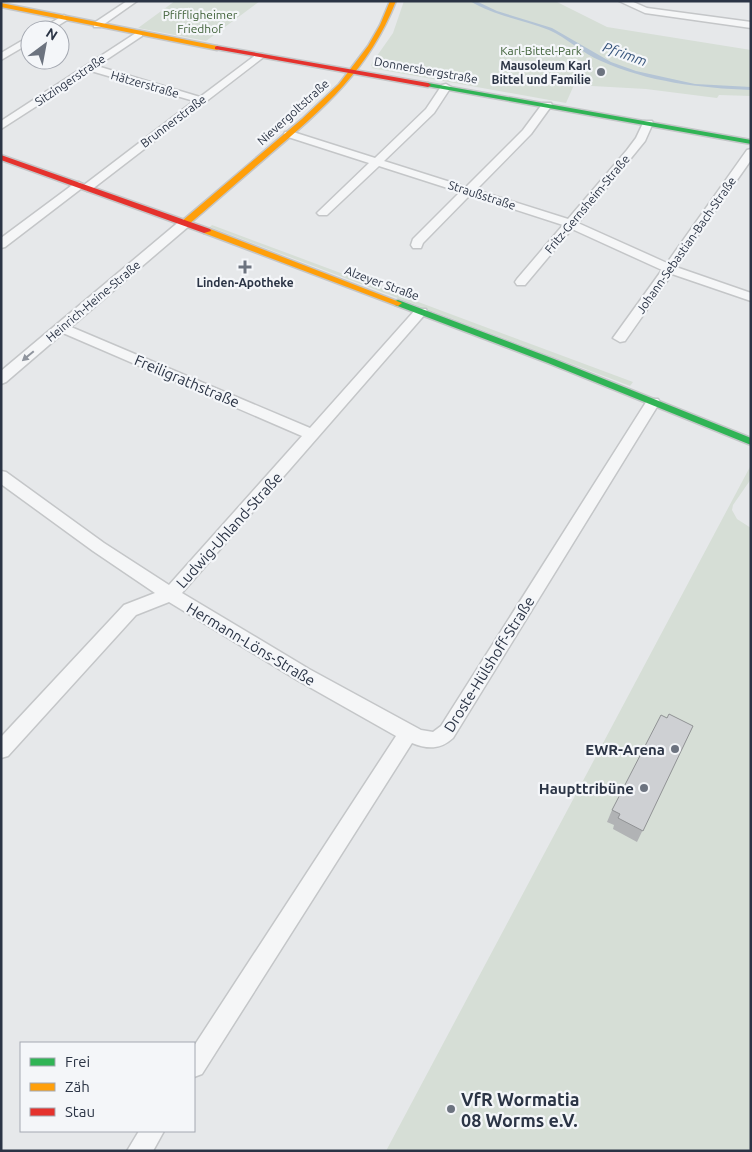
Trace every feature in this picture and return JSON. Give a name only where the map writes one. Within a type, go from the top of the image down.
[{"type":"street","points":[[97,25],[133,1]]},
{"type":"street","name":"Nievergoltstraße","points":[[185,223],[329,101],[354,72],[382,32],[393,1]]},
{"type":"street","points":[[623,1],[637,8],[652,11],[751,25]]},
{"type":"street","name":"Donnersbergstraße","points":[[1,5],[139,34],[751,142]]},
{"type":"street","name":"Sitzingerstraße","points":[[1,126],[139,34]]},
{"type":"street","points":[[1,57],[20,45]]},
{"type":"street","name":"Brunnerstraße","points":[[1,244],[260,56]]},
{"type":"street","name":"Hätzerstraße","points":[[89,67],[201,100]]},
{"type":"street","points":[[323,213],[430,111],[446,87]]},
{"type":"street","points":[[417,245],[417,242],[527,132],[547,105]]},
{"type":"street","name":"Fritz-Gernsheim-Straße","points":[[521,282],[631,152],[641,139],[648,123]]},
{"type":"street","name":"Straußstraße","points":[[289,134],[569,224],[670,269],[751,297]]},
{"type":"street","name":"Johann-Sebastian-Bach-Straße","points":[[620,338],[751,152]]},
{"type":"street","name":"Alzeyer Straße","points":[[3,159],[185,223],[422,312],[751,442]]},
{"type":"street","name":"Heinrich-Heine-Straße","points":[[1,379],[185,223]]},
{"type":"street","name":"Ludwig-Uhland-Straße","points":[[1,750],[130,610],[149,601],[170,595],[422,312]]},
{"type":"street","name":"Freiligrathstraße","points":[[62,328],[312,435]]},
{"type":"street","name":"Droste-Hülshoff-Straße","points":[[408,733],[428,741],[440,739],[447,732],[653,402]]},
{"type":"street","name":"Hermann-Löns-Straße","points":[[1,476],[33,501],[170,595],[314,682],[408,733]]},
{"type":"street","points":[[195,1064],[408,733]]},
{"type":"street","points":[[139,1151],[151,1132]]},
{"type":"green space","name":"Pfiffligheimer Friedhof","points":[[175,1],[260,1],[206,41],[138,28]]},
{"type":"green space","name":"Karl-Bittel-Park","points":[[404,1],[555,1],[607,27],[751,50],[751,96],[719,95],[717,98],[646,89],[574,85],[566,103],[371,68],[373,67],[371,66],[372,63],[393,33]]},
{"type":"green space","points":[[212,225],[633,382],[630,386],[210,227]]},
{"type":"green space","name":"EWR-Arena","points":[[751,465],[751,479],[733,505],[732,510],[737,519],[751,528],[751,1151],[386,1151]]},
{"type":"water","points":[[470,1],[476,1],[497,11],[552,28],[611,62],[636,71],[695,84],[751,87],[751,90],[674,83],[637,74],[594,58],[549,30],[498,14]]},
{"type":"building","name":"Haupttribüne","points":[[669,714],[693,726],[643,831],[618,818],[620,814],[612,810],[661,715],[667,718]]},
{"type":"traffic: fast","points":[[428,85],[751,142]]},
{"type":"traffic: fast","points":[[398,303],[551,361],[751,442]]},
{"type":"traffic: slow","points":[[185,223],[305,121],[341,86],[372,47],[384,25],[393,1]]},
{"type":"traffic: slow","points":[[1,5],[217,48]]},
{"type":"traffic: slow","points":[[207,231],[398,303]]},
{"type":"traffic: jam","points":[[217,48],[428,85]]},
{"type":"traffic: jam","points":[[1,157],[207,231]]},
{"type":"place","name":"Mausoleum Karl Bittel und Familie","points":[[601,72]]},
{"type":"place","name":"Linden-Apotheke","points":[[245,267]]},
{"type":"place","name":"EWR-Arena","points":[[675,749]]},
{"type":"place","name":"Haupttribüne","points":[[644,788]]},
{"type":"place","name":"VfR Wormatia 08 Worms e.V.","points":[[451,1109]]},
{"type":"water label","name":"Pfrimm","points":[[625,54]]}]
